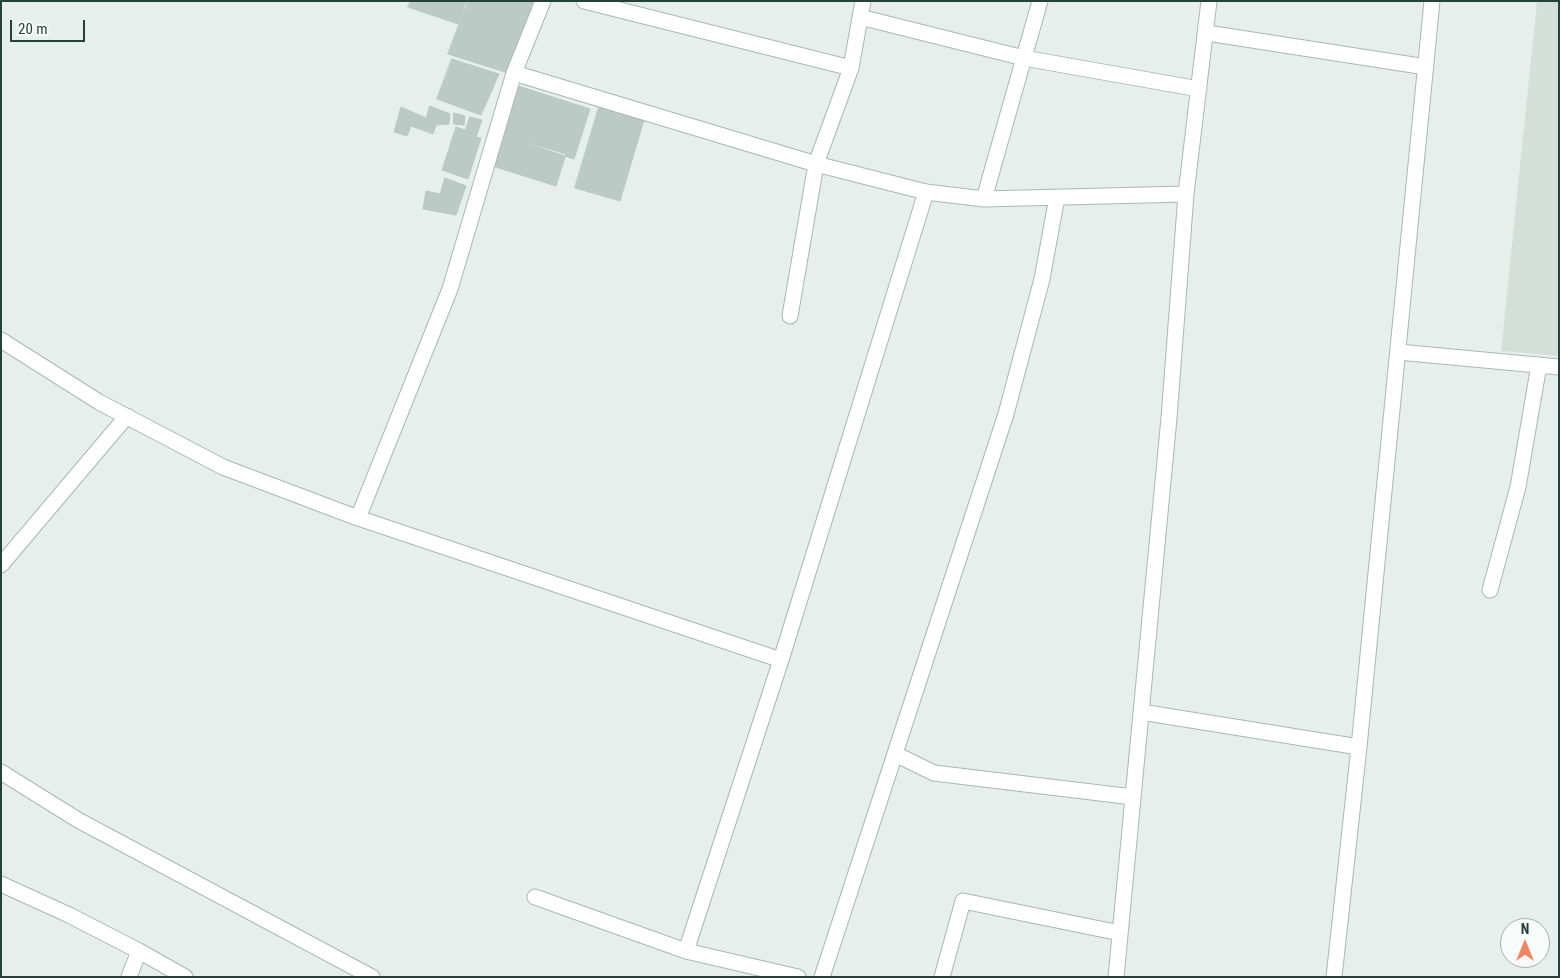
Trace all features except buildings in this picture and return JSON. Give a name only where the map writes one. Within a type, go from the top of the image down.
[{"type":"street","points":[[358,518],[450,289],[514,73],[544,1]]},
{"type":"street","points":[[584,1],[850,68]]},
{"type":"street","points":[[790,316],[816,164],[850,68],[863,1]]},
{"type":"street","points":[[984,199],[1040,1]]},
{"type":"street","points":[[1116,977],[1169,418],[1186,194],[1207,33],[1209,1]]},
{"type":"street","points":[[1334,977],[1359,747],[1432,1]]},
{"type":"street","points":[[860,16],[1024,58],[1199,90]]},
{"type":"street","points":[[1207,33],[1426,67]]},
{"type":"street","points":[[514,73],[816,164],[926,192],[984,199],[1186,194]]},
{"type":"street","points":[[686,951],[781,660],[926,192]]},
{"type":"street","points":[[822,977],[1006,414],[1042,279],[1057,197]]},
{"type":"street","points":[[1,340],[99,402],[223,467],[358,518],[781,660]]},
{"type":"street","points":[[1398,352],[1559,367]]},
{"type":"street","points":[[1490,590],[1518,487],[1539,365]]},
{"type":"street","points":[[1,565],[127,416]]},
{"type":"street","points":[[1142,712],[1359,747]]},
{"type":"street","points":[[895,754],[934,773],[1133,797]]},
{"type":"street","points":[[1,772],[78,820],[372,977]]},
{"type":"street","points":[[1,884],[69,915],[140,951],[185,977]]},
{"type":"street","points":[[535,897],[686,951],[798,977]]},
{"type":"street","points":[[942,977],[963,901],[1120,933]]},
{"type":"street","points":[[130,977],[140,951]]},
{"type":"shaded area","points":[[1537,1],[1559,1],[1559,356],[1501,351]]}]
